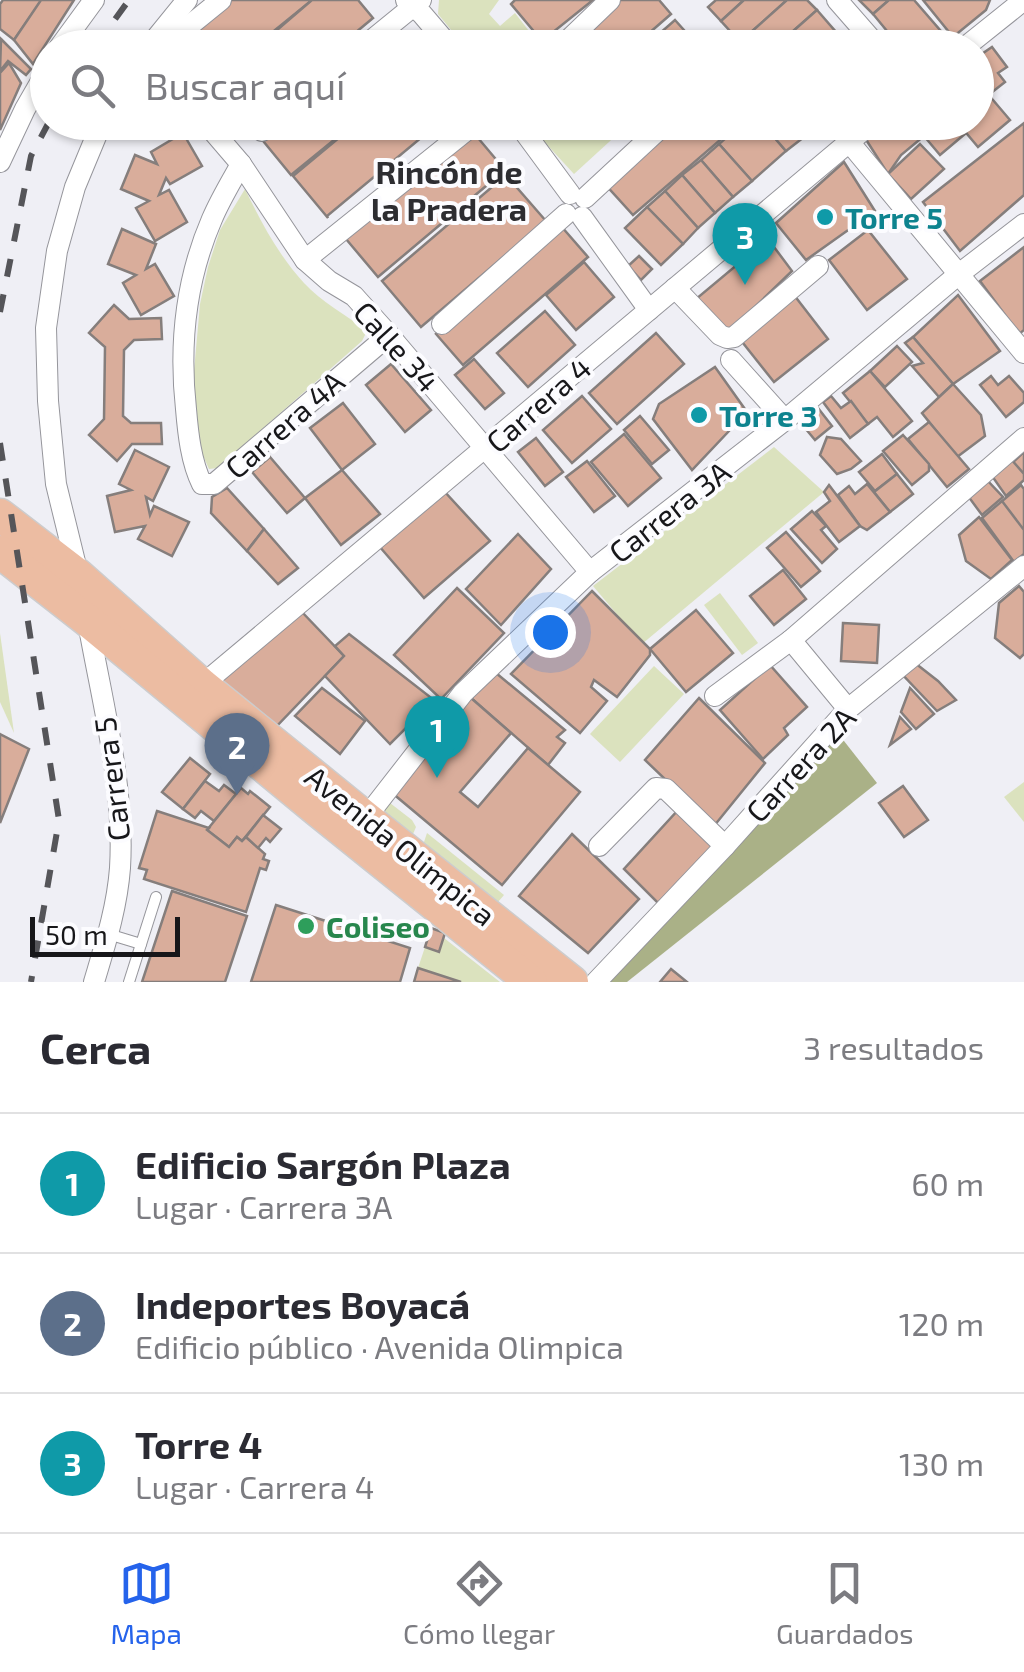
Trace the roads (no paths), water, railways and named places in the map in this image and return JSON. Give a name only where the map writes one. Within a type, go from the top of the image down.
[{"type":"main road","name":"Avenida Olimpica","points":[[0,515],[78,574],[531,982]]},
{"type":"main road","name":"Avenida Olimpica","points":[[0,552],[317,810],[358,827],[572,982]]},
{"type":"street","points":[[73,30],[94,0]]},
{"type":"street","points":[[163,30],[187,0]]},
{"type":"street","points":[[184,30],[222,0]]},
{"type":"street","points":[[579,30],[610,0]]},
{"type":"street","points":[[836,0],[863,30]]},
{"type":"street","points":[[986,30],[1024,0]]},
{"type":"street","points":[[382,30],[413,2],[436,30]]},
{"type":"street","points":[[0,162],[30,100]]},
{"type":"street","name":"Carrera 5","points":[[94,140],[74,187],[58,251],[46,328],[56,484],[87,620],[121,818],[114,915],[94,982]]},
{"type":"street","name":"Calle 34","points":[[220,140],[305,260],[354,296],[390,335],[590,572]]},
{"type":"street","points":[[305,260],[455,140]]},
{"type":"street","points":[[529,140],[648,310]]},
{"type":"street","points":[[442,324],[647,140]]},
{"type":"street","name":"Carrera 4","points":[[202,685],[853,140]]},
{"type":"street","points":[[850,143],[1024,353]]},
{"type":"street","name":"Carrera 4A","points":[[241,164],[212,220],[186,312],[182,370],[190,438],[202,484],[214,484],[390,335]]},
{"type":"street","name":"Carrera 3A","points":[[358,827],[463,693],[590,572],[785,420],[1024,224]]},
{"type":"street","points":[[675,288],[720,335],[728,338],[818,266]]},
{"type":"street","points":[[731,360],[785,420]]},
{"type":"street","points":[[715,696],[791,640],[1024,438]]},
{"type":"street","name":"Carrera 2A","points":[[596,982],[848,709],[1024,566]]},
{"type":"street","points":[[791,640],[848,709]]},
{"type":"street","points":[[599,846],[661,787],[725,846]]},
{"type":"lane","points":[[129,982],[156,898]]},
{"type":"lane","points":[[108,934],[141,944]]},
{"type":"railway","points":[[107,30],[129,0]]},
{"type":"railway","points":[[0,312],[31,156],[39,140]]},
{"type":"railway","points":[[0,443],[59,820],[31,982]]},
{"type":"place","name":"Torre 5","points":[[825,217]]},
{"type":"place","name":"Torre 4","points":[[745,285]]},
{"type":"place","name":"Torre 3","points":[[699,415]]},
{"type":"place","name":"Edificio Sargón Plaza","points":[[437,778]]},
{"type":"place","name":"Indeportes Boyacá","points":[[237,795]]},
{"type":"place","name":"Coliseo","points":[[306,926]]},
{"type":"district","name":"Rincón de la Pradera","points":[[449,190]]}]
